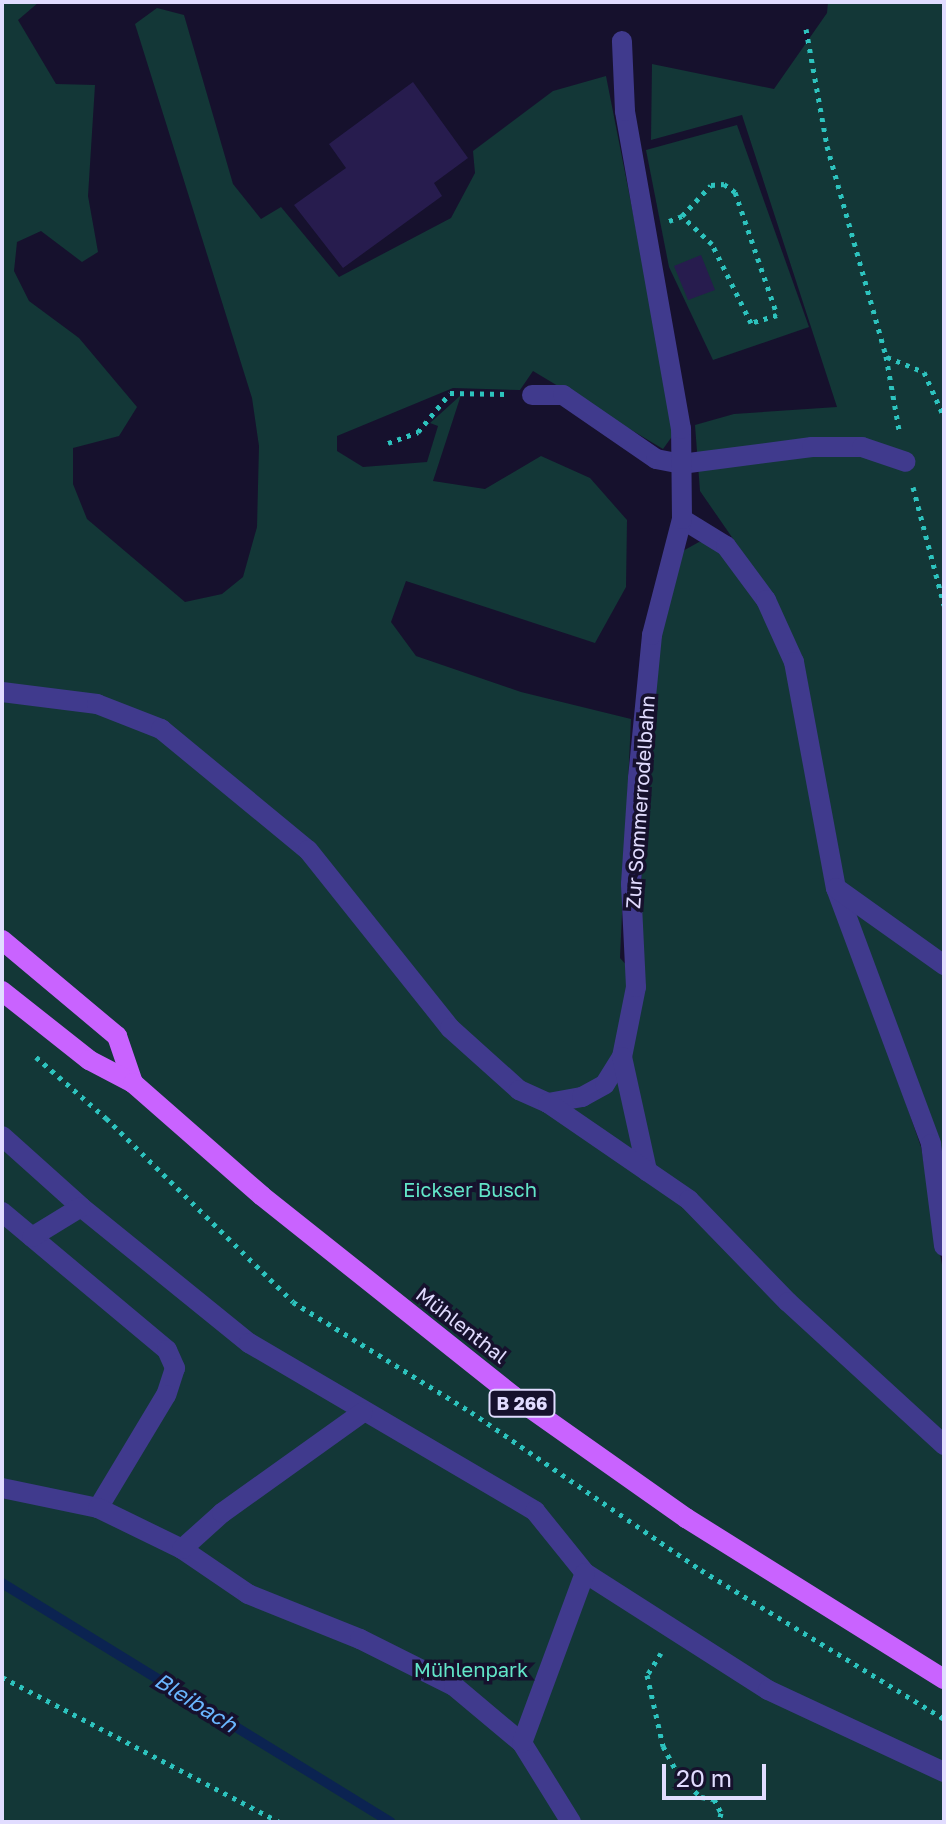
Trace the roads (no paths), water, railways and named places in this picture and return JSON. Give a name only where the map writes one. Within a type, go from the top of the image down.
[{"type":"main road","name":"Mühlenthal","points":[[2,940],[117,1036],[133,1083]]},
{"type":"main road","name":"Mühlenthal","points":[[2,991],[89,1060],[133,1083],[262,1196],[513,1396],[686,1518],[944,1679]]},
{"type":"lane","name":"Zur Sommerrodelbahn","points":[[548,1103],[582,1097],[605,1084],[622,1057],[636,987],[631,884],[652,635],[682,519],[681,429],[648,223],[625,111],[622,41]]},
{"type":"lane","points":[[532,395],[563,395],[656,459],[681,464],[812,447],[862,447],[906,462]]},
{"type":"lane","points":[[682,519],[726,546],[766,600],[794,662],[836,888],[931,1144],[944,1246]]},
{"type":"lane","points":[[2,692],[97,704],[161,729],[308,850],[450,1028],[519,1090],[548,1103],[689,1200],[788,1302],[944,1445]]},
{"type":"lane","points":[[836,888],[944,965]]},
{"type":"lane","points":[[622,1057],[647,1171]]},
{"type":"lane","points":[[2,1136],[81,1207],[249,1343],[535,1511],[585,1573],[768,1690],[944,1772]]},
{"type":"lane","points":[[32,1237],[81,1207]]},
{"type":"lane","points":[[2,1212],[167,1350],[175,1368],[166,1395],[98,1508]]},
{"type":"lane","points":[[182,1549],[222,1513],[363,1412]]},
{"type":"lane","points":[[2,1488],[98,1508],[182,1549],[248,1594],[360,1639],[454,1686],[522,1743],[571,1822]]},
{"type":"lane","points":[[522,1743],[585,1573]]},
{"type":"waterway","name":"Bleibach","points":[[2,1583],[390,1822]]},
{"type":"park label","name":"Eickser Busch","points":[[470,1189]]},
{"type":"park label","name":"Mühlenpark","points":[[471,1669]]}]
